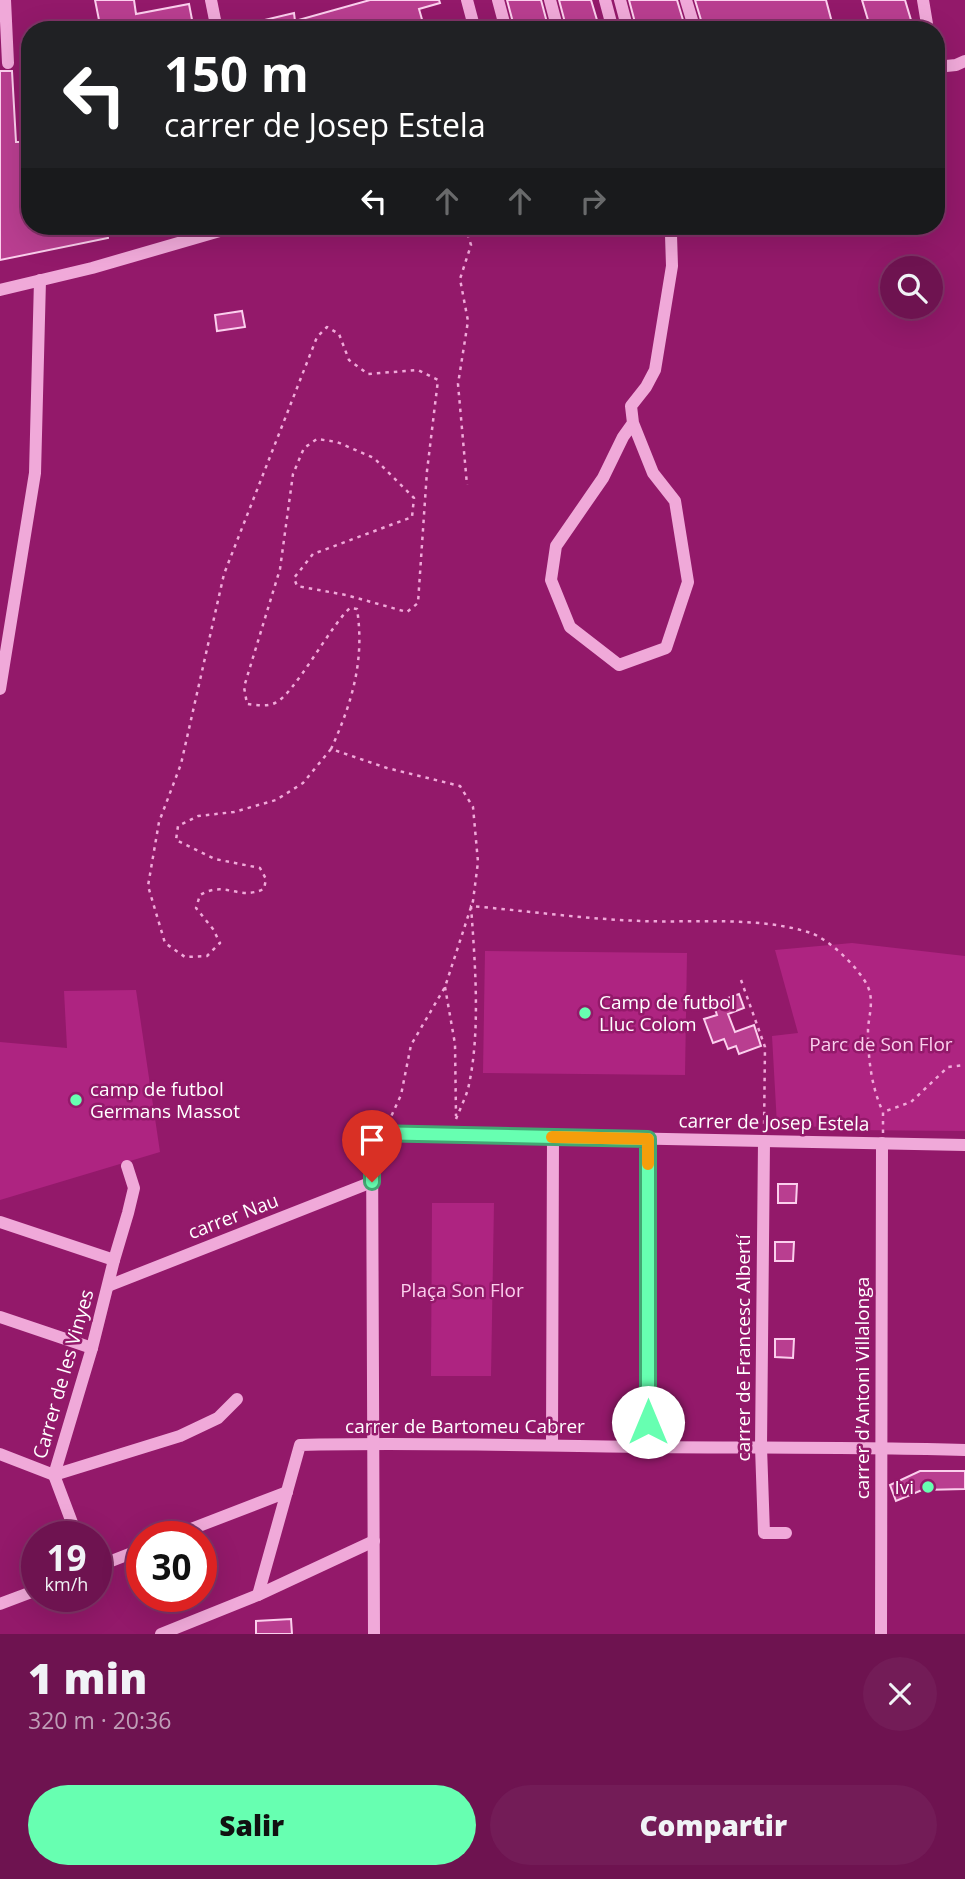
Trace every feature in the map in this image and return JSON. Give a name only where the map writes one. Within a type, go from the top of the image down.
[{"type":"street","points":[[5,0],[8,63]]},
{"type":"street","points":[[211,0],[215,21]]},
{"type":"street","points":[[467,0],[473,21]]},
{"type":"street","points":[[498,0],[504,21]]},
{"type":"street","points":[[550,0],[556,21]]},
{"type":"street","points":[[605,0],[611,21]]},
{"type":"street","points":[[620,0],[626,21]]},
{"type":"street","points":[[686,0],[692,21]]},
{"type":"street","points":[[923,0],[927,21]]},
{"type":"street","points":[[0,287],[15,287],[92,268],[204,235]]},
{"type":"street","points":[[633,423],[603,478],[556,546],[551,580],[570,626],[619,665],[666,648],[688,582],[674,501],[653,473],[633,423],[631,406],[655,370],[672,266],[671,235]]},
{"type":"street","points":[[0,689],[35,473],[40,280]]},
{"type":"street","points":[[374,1634],[372,1182],[378,1133]]},
{"type":"street","name":"carrer de Josep Estela","points":[[378,1133],[965,1144]]},
{"type":"street","points":[[552,1445],[554,1137]]},
{"type":"street","points":[[648,1139],[648,1447]]},
{"type":"street","name":"carrer de Francesc Albertí","points":[[764,1141],[761,1447],[764,1533],[786,1533]]},
{"type":"street","name":"carrer d'Antoni Villalonga","points":[[881,1634],[882,1143]]},
{"type":"street","points":[[0,1222],[114,1260],[134,1188],[127,1166]]},
{"type":"street","name":"carrer Nau","points":[[107,1286],[372,1182]]},
{"type":"street","name":"Carrer de les Vinyes","points":[[71,1521],[54,1475],[92,1348],[114,1260]]},
{"type":"street","points":[[0,1317],[92,1348]]},
{"type":"street","points":[[0,1454],[54,1475],[180,1436],[218,1418],[237,1399]]},
{"type":"street","name":"carrer de Bartomeu Cabrer","points":[[287,1492],[300,1445],[373,1443],[965,1450]]},
{"type":"street","points":[[258,1595],[287,1492]]},
{"type":"street","points":[[212,1521],[287,1492]]},
{"type":"street","points":[[161,1634],[258,1595],[373,1541]]},
{"type":"street","points":[[0,1604],[21,1596]]},
{"type":"path","points":[[467,485],[458,384],[468,321],[460,279],[471,245],[468,235]]},
{"type":"path","points":[[327,327],[339,334],[349,360],[368,374],[418,370],[438,380],[427,471],[418,603],[407,612],[346,595],[297,586],[294,578],[313,554],[412,517],[414,498],[374,458],[337,442],[317,439],[304,448],[293,474],[280,569],[244,687],[247,704],[266,705],[278,702],[304,670],[341,615],[350,608],[357,609],[359,663],[348,712],[331,749],[303,783],[276,800],[234,812],[198,816],[178,826],[176,840],[215,859],[260,868],[266,879],[264,889],[251,895],[212,888],[200,895],[196,908],[214,929],[220,943],[207,956],[185,957],[165,943],[148,886],[159,822],[181,764],[224,574],[317,337],[327,327]]},
{"type":"path","points":[[331,749],[387,768],[460,786],[473,807],[478,862],[471,906],[445,987],[411,1045],[401,1095],[378,1133]]},
{"type":"path","points":[[471,906],[638,921],[745,923],[814,934],[848,959],[868,987],[872,1010],[868,1027],[870,1065],[875,1095],[883,1112],[882,1143]]},
{"type":"path","points":[[456,1119],[468,1089],[474,1037],[476,972],[471,906]]},
{"type":"path","points":[[741,980],[765,1046],[764,1141]]},
{"type":"path","points":[[445,987],[455,1044],[456,1119],[462,1135]]},
{"type":"path","points":[[883,1112],[911,1101],[948,1067],[965,1065]]},
{"type":"green space","name":"Parc de Son Flor","points":[[852,943],[965,956],[965,1131],[847,1130],[777,1125],[772,1036],[798,1033],[775,950]]},
{"type":"green space","name":"Camp de futbol Lluc Colom","points":[[485,951],[687,953],[685,1075],[483,1073]]},
{"type":"green space","name":"camp de futbol Germans Massot","points":[[136,990],[160,1152],[0,1200],[0,1042],[67,1048],[64,991]]},
{"type":"green space","name":"Plaça Son Flor","points":[[432,1203],[494,1203],[491,1376],[431,1376]]},
{"type":"building","points":[[95,0],[134,0],[136,14],[189,4],[192,21],[99,21]]},
{"type":"building","points":[[370,0],[439,0],[440,3],[419,9],[422,21],[295,21]]},
{"type":"building","points":[[507,0],[541,0],[547,21],[513,21]]},
{"type":"building","points":[[559,0],[591,0],[597,21],[565,21]]},
{"type":"building","points":[[629,0],[677,0],[683,21],[635,21]]},
{"type":"building","points":[[695,0],[826,0],[832,21],[701,21]]},
{"type":"building","points":[[862,0],[905,0],[911,21],[868,21]]},
{"type":"building","points":[[294,13],[295,21],[260,21]]},
{"type":"building","points":[[0,71],[12,71],[16,142],[21,142],[21,235],[108,235],[108,238],[0,260]]},
{"type":"building","points":[[242,311],[245,327],[217,331],[215,315]]},
{"type":"building","points":[[739,994],[744,1008],[728,1014],[735,1032],[754,1025],[761,1046],[739,1054],[736,1046],[728,1049],[724,1039],[713,1043],[704,1019],[717,1015],[713,1003]]},
{"type":"building","points":[[778,1184],[797,1184],[796,1203],[778,1203]]},
{"type":"building","points":[[775,1242],[794,1242],[793,1261],[775,1261]]},
{"type":"building","points":[[775,1339],[794,1339],[793,1358],[775,1357]]},
{"type":"building","name":"Ivi","points":[[920,1471],[965,1471],[965,1489],[922,1490],[896,1501],[890,1485]]},
{"type":"building","points":[[291,1619],[292,1634],[256,1634],[256,1621]]},
{"type":"slow traffic","points":[[552,1137],[648,1139],[648,1164]]},
{"type":"place","name":"Camp de futbol Lluc Colom","points":[[585,1013]]},
{"type":"place","name":"camp de futbol Germans Massot","points":[[76,1100]]},
{"type":"place","name":"Ivi","points":[[928,1487]]},
{"type":"route","points":[[372,1182],[372,1133],[648,1139],[648,1422]]}]
